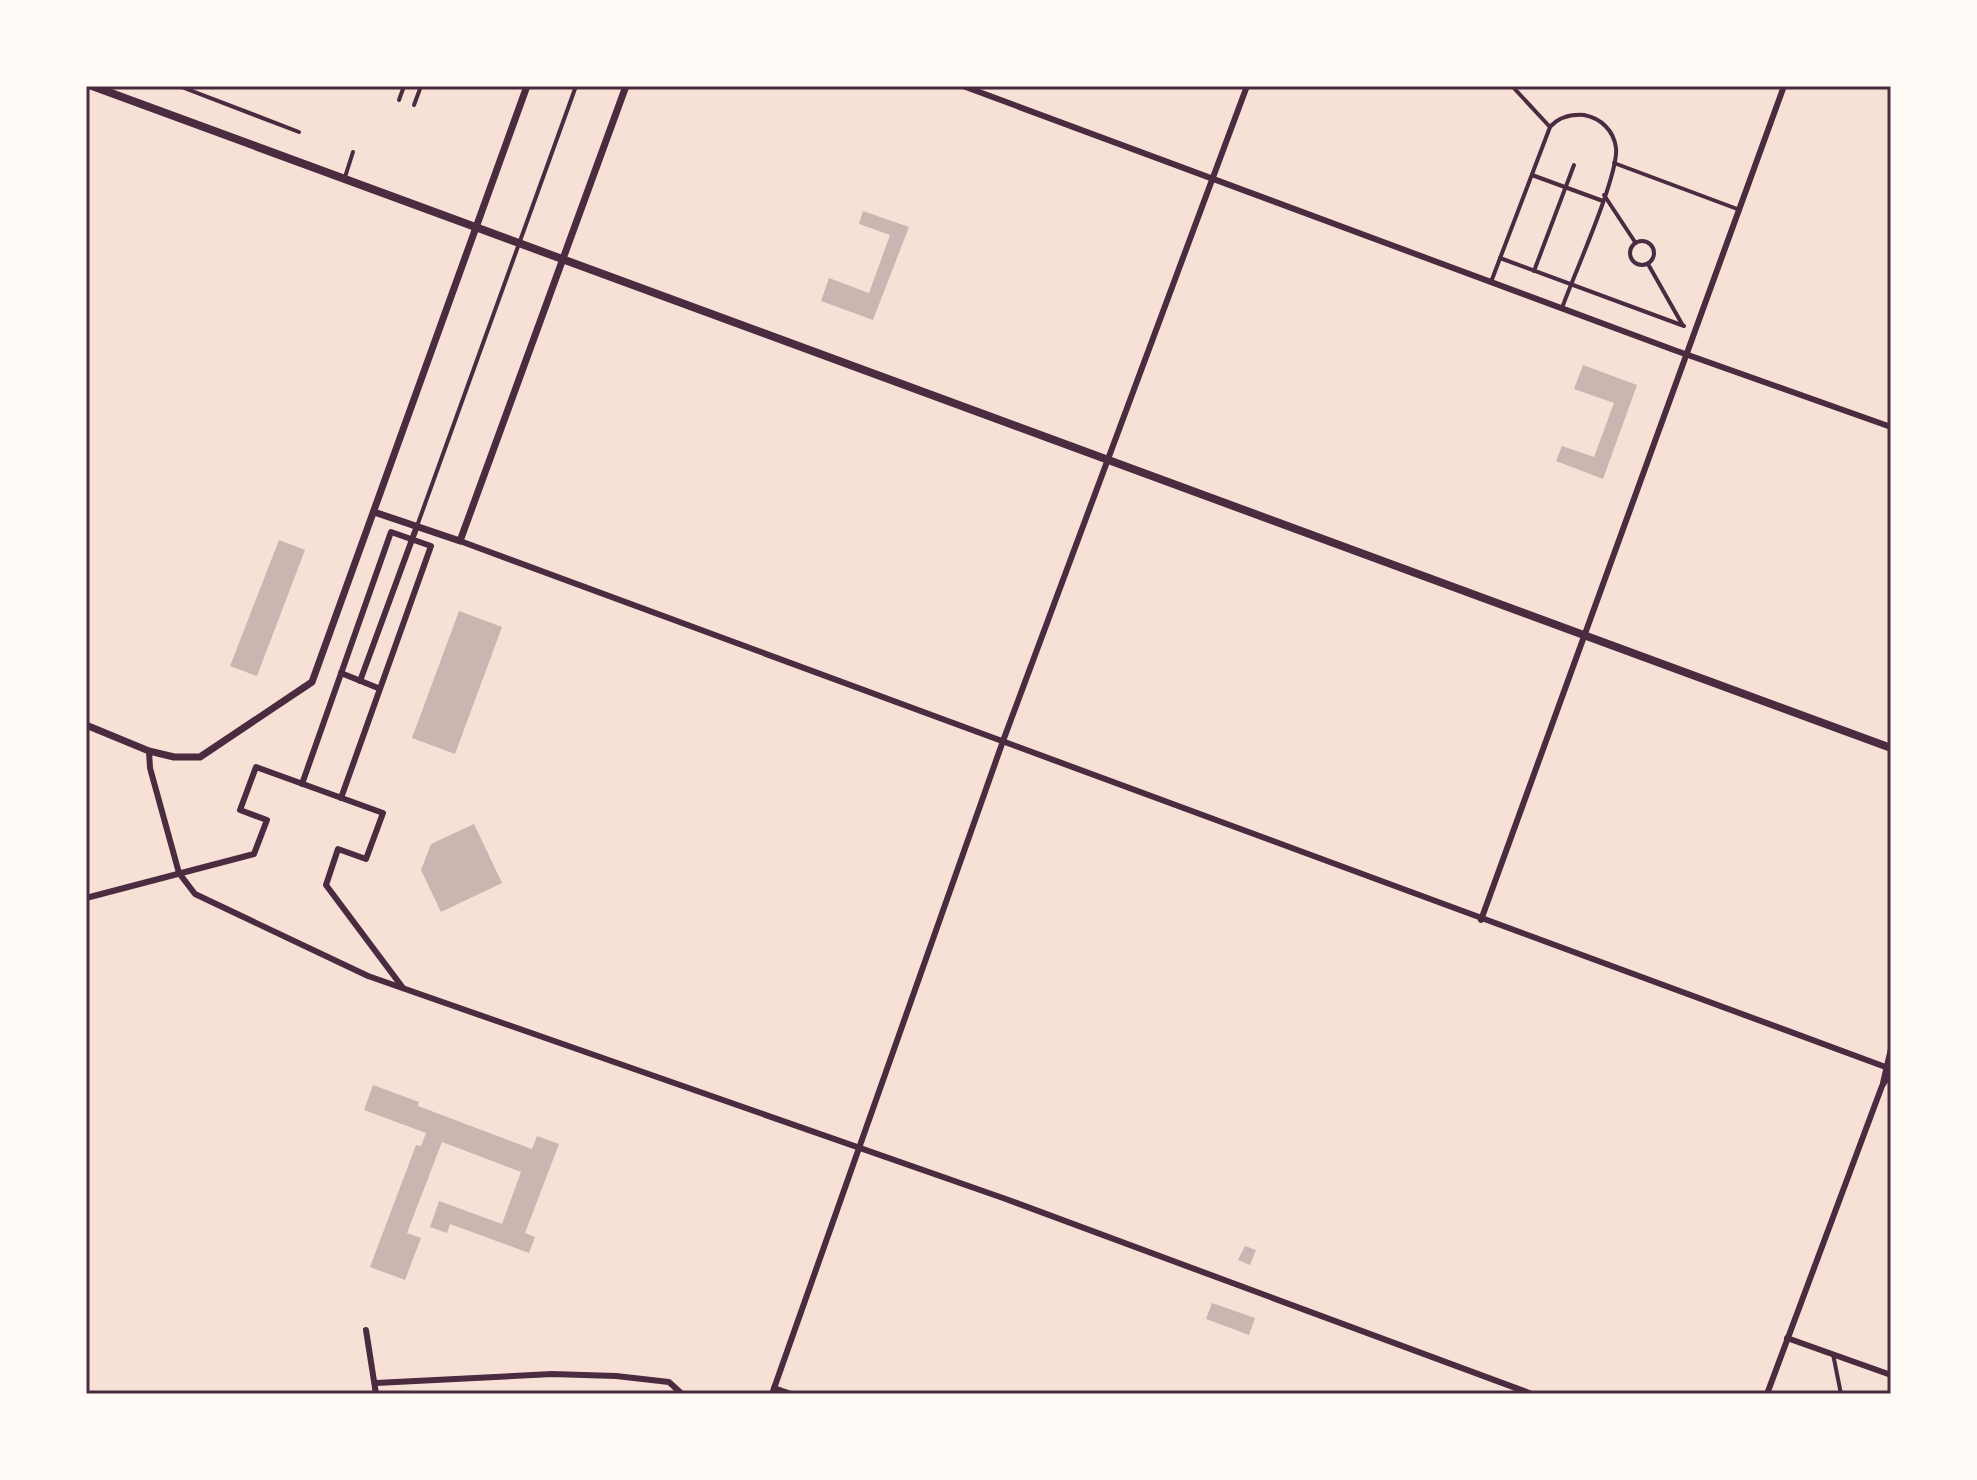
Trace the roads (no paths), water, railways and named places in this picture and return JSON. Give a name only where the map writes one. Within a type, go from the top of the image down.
[{"type":"main road","points":[[92,86],[1891,748]]},
{"type":"street","points":[[179,86],[299,132]]},
{"type":"street","points":[[399,100],[404,86]]},
{"type":"street","points":[[414,105],[421,86]]},
{"type":"street","points":[[86,725],[149,751],[188,758],[210,753],[312,682],[527,86]]},
{"type":"street","points":[[360,681],[576,86]]},
{"type":"street","points":[[460,541],[626,86]]},
{"type":"street","points":[[963,86],[1688,355],[1891,427]]},
{"type":"street","points":[[791,1394],[773,1391],[857,1146],[1003,741],[1247,86]]},
{"type":"street","points":[[1512,86],[1550,127]]},
{"type":"street","points":[[1481,920],[1784,86]]},
{"type":"street","points":[[1491,282],[1550,127],[1565,116],[1597,119],[1611,133],[1617,151],[1603,201],[1562,308]]},
{"type":"street","points":[[344,179],[353,152]]},
{"type":"street","points":[[1614,163],[1740,210]]},
{"type":"street","points":[[1534,271],[1574,165]]},
{"type":"street","points":[[1532,175],[1603,201]]},
{"type":"street","points":[[1604,195],[1635,242]]},
{"type":"street","points":[[1635,242],[1644,241],[1653,247],[1654,256],[1648,264]]},
{"type":"street","points":[[1635,242],[1630,257],[1637,264],[1648,264]]},
{"type":"street","points":[[1500,258],[1684,326],[1648,264]]},
{"type":"street","points":[[374,512],[460,541],[1889,1068]]},
{"type":"street","points":[[302,784],[391,532],[412,539],[431,546],[341,798]]},
{"type":"street","points":[[341,673],[378,688]]},
{"type":"street","points":[[149,751],[150,768],[179,873],[195,894],[368,976],[857,1146],[1532,1394]]},
{"type":"street","points":[[86,898],[254,854],[267,820],[240,810],[256,767],[383,813],[366,859],[338,849],[326,885],[403,988]]},
{"type":"street","points":[[1767,1394],[1889,1068],[1891,1049]]},
{"type":"street","points":[[366,1330],[376,1394]]},
{"type":"street","points":[[1787,1338],[1891,1375]]},
{"type":"street","points":[[1833,1354],[1841,1394]]},
{"type":"street","points":[[376,1383],[552,1374],[669,1382],[682,1394]]}]
